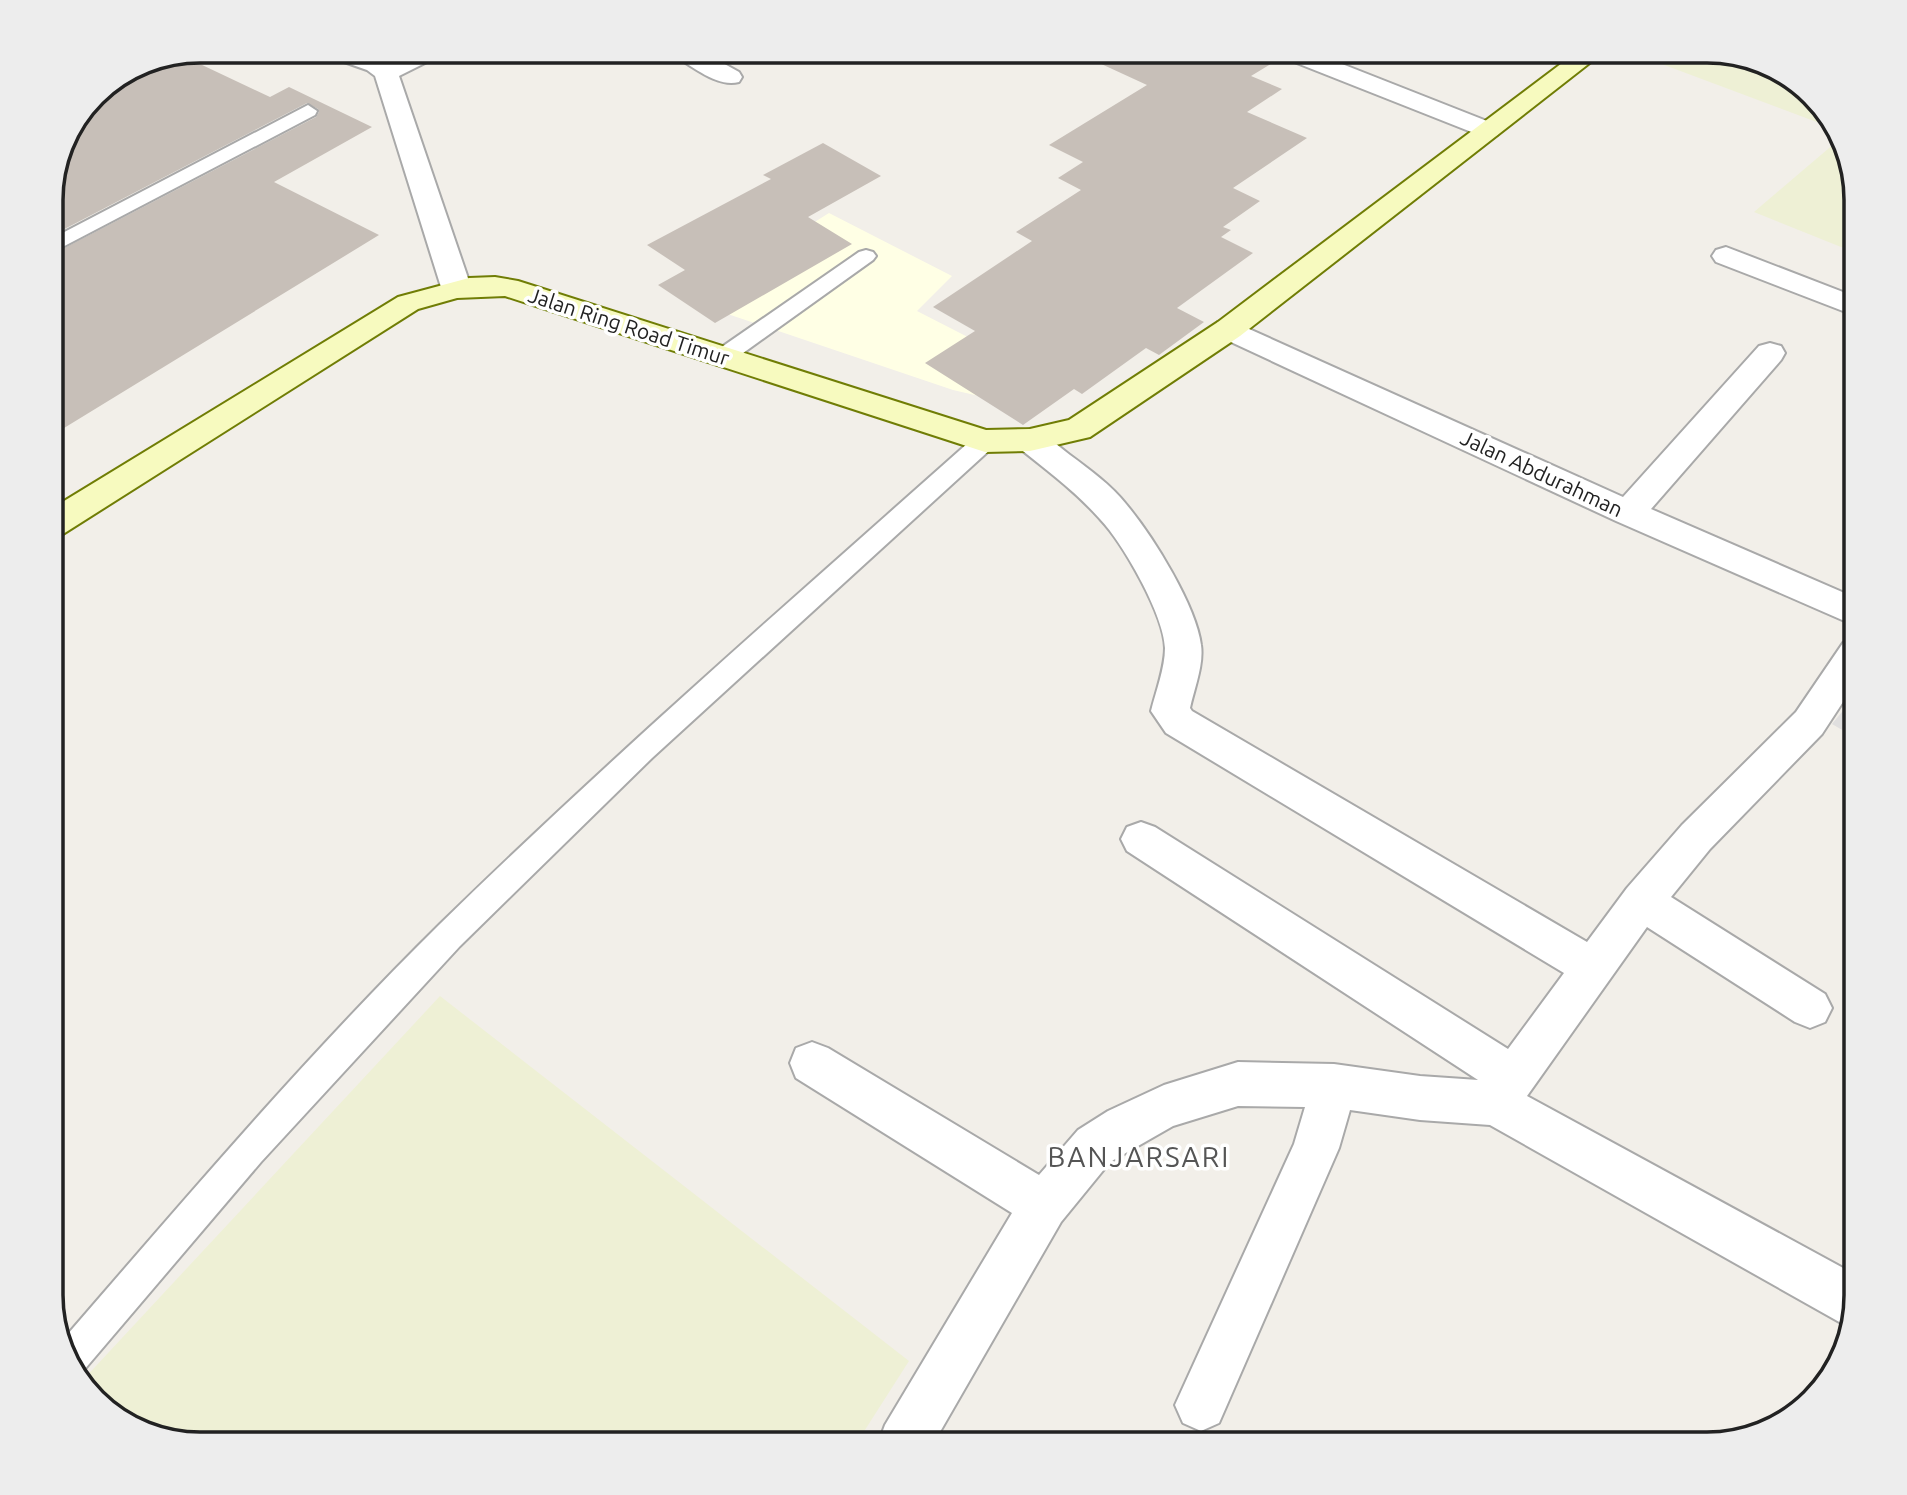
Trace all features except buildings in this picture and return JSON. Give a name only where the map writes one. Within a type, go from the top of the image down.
[{"type":"street","points":[[370,63],[386,74],[456,287]]},
{"type":"street","points":[[386,74],[407,63]]},
{"type":"street","points":[[705,63],[730,77]]},
{"type":"street","points":[[1319,63],[1488,130]]},
{"type":"street","name":"Jalan Ring Road Timur","points":[[63,518],[408,303],[456,287],[483,284],[508,287],[985,441],[1030,440],[1079,429],[1229,329],[1577,63]]},
{"type":"street","points":[[1726,256],[1844,302]]},
{"type":"street","name":"Jalan Abdurahman","points":[[1229,329],[1628,513],[1844,608]]},
{"type":"street","points":[[1628,513],[1770,353]]},
{"type":"street","points":[[1030,440],[1078,478],[1114,512],[1154,573],[1181,631],[1183,657],[1170,711],[1179,722],[1595,969]]},
{"type":"street","points":[[911,1432],[1044,1205],[1094,1146],[1124,1127],[1164,1107],[1238,1084],[1334,1086],[1420,1098],[1504,1091],[1643,901],[1696,837],[1809,723],[1844,671]]},
{"type":"street","points":[[1140,839],[1504,1091],[1844,1291]]},
{"type":"street","points":[[1643,901],[1810,1008]]},
{"type":"street","points":[[811,1063],[1044,1205]]},
{"type":"street","points":[[1201,1405],[1316,1148],[1334,1086]]},
{"type":"lane","points":[[63,241],[308,111]]},
{"type":"lane","points":[[724,356],[866,256]]},
{"type":"lane","points":[[76,1353],[249,1150],[449,936],[642,750],[985,441]]},
{"type":"shaded area","points":[[1659,63],[1725,64],[1751,70],[1776,81],[1790,91],[1821,124]]},
{"type":"shaded area","points":[[1833,145],[1843,182],[1844,248],[1754,212]]},
{"type":"shaded area","points":[[829,213],[952,276],[917,311],[1065,387],[1022,406],[953,390],[689,301]]},
{"type":"shaded area","points":[[1844,710],[1844,731],[1832,724]]},
{"type":"shaded area","points":[[440,996],[909,1361],[864,1432],[182,1431],[156,1425],[131,1414],[110,1398],[88,1374]]},
{"type":"district","name":"BANJARSARI","points":[[1139,1156]]}]
